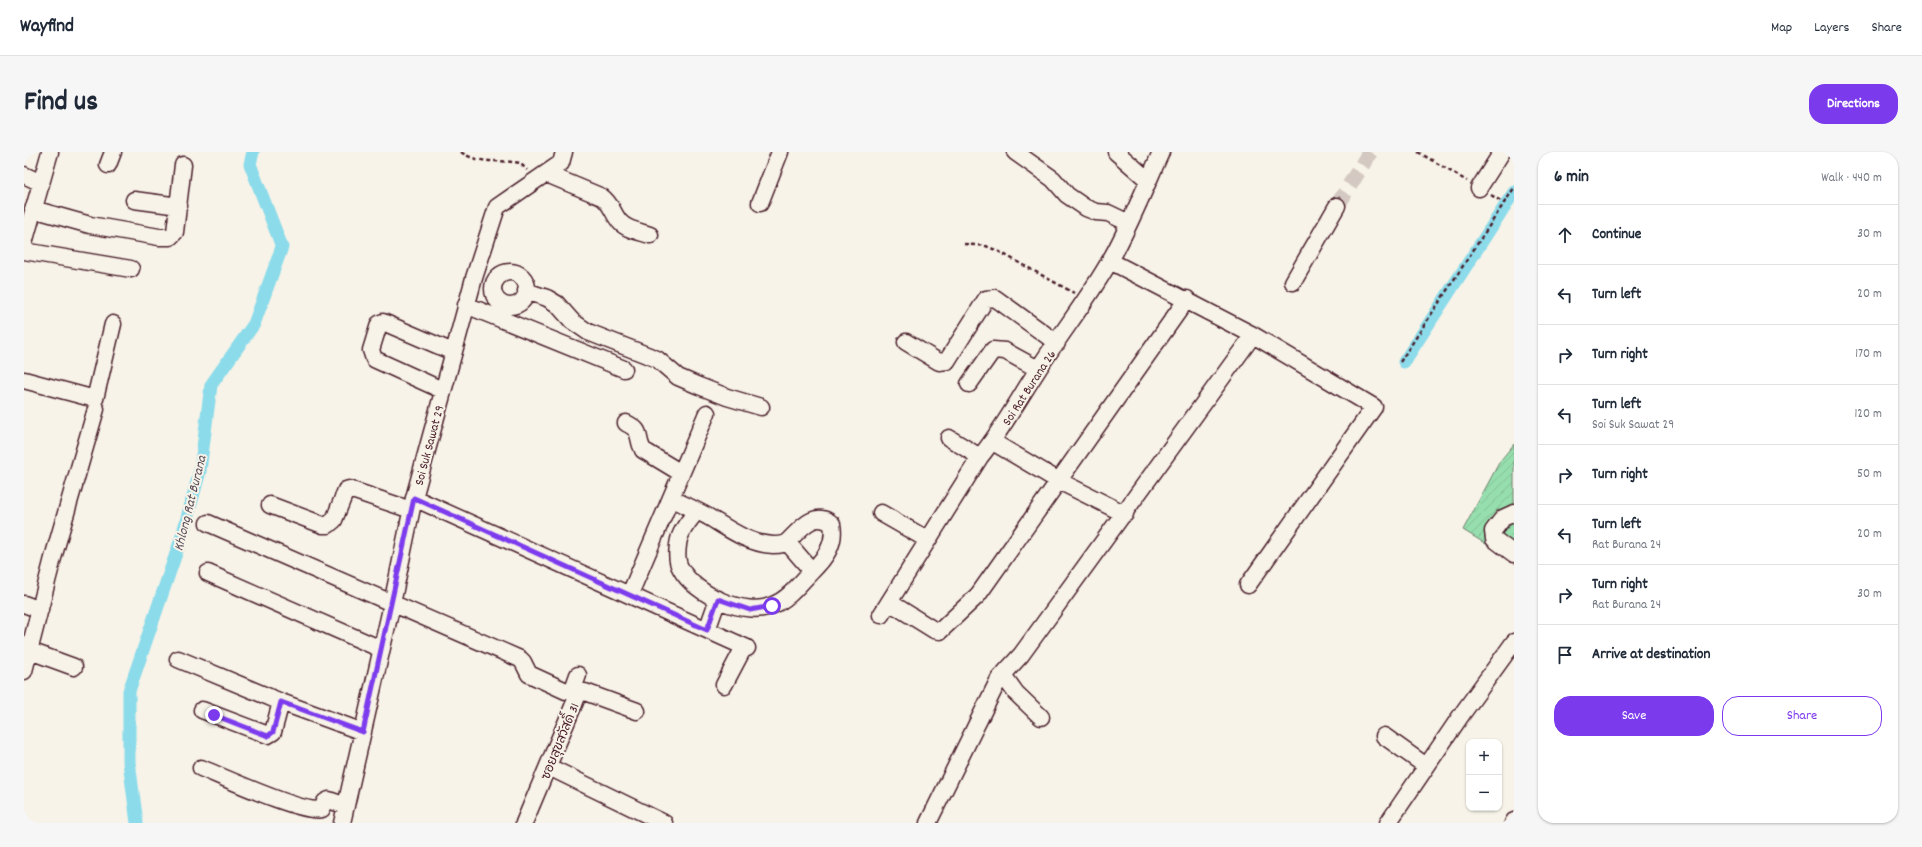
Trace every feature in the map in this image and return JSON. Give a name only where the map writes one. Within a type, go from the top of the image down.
[{"type":"street","points":[[24,243],[50,152]]},
{"type":"street","name":"Soi Suk Sawat 29","points":[[342,823],[392,604],[413,504],[442,390],[475,275],[498,207],[561,163],[564,152]]},
{"type":"street","points":[[760,203],[780,152]]},
{"type":"street","points":[[1015,152],[1053,179],[1067,195],[1086,208],[1096,212],[1108,213],[1130,223]]},
{"type":"street","points":[[1116,152],[1148,180]]},
{"type":"street","name":"Soi Rat Burana 26","points":[[1058,481],[978,595],[944,628],[934,630],[885,609],[980,457],[993,442],[1038,369],[1057,343],[1110,260],[1130,223],[1161,152]]},
{"type":"street","points":[[1479,188],[1502,152]]},
{"type":"street","points":[[34,209],[90,224],[159,237],[170,237],[175,232],[183,165]]},
{"type":"street","points":[[547,174],[602,197],[608,201],[621,224],[630,229],[650,235]]},
{"type":"street","points":[[24,175],[41,183]]},
{"type":"street","points":[[134,200],[179,206]]},
{"type":"street","points":[[1293,282],[1337,206]]},
{"type":"street","points":[[24,251],[131,269]]},
{"type":"street","points":[[1110,260],[1187,299],[1253,335],[1374,407],[1248,585]]},
{"type":"street","points":[[507,272],[514,272],[520,275],[525,281],[526,291],[522,300],[509,306],[502,304],[496,300],[493,293],[494,282],[500,275],[507,272]]},
{"type":"street","points":[[475,275],[494,282]]},
{"type":"street","points":[[526,291],[547,298],[557,304],[572,321],[588,332],[657,360],[678,376],[699,386],[727,397],[761,407]]},
{"type":"street","points":[[906,342],[939,362],[947,361],[986,299],[995,298],[1057,343]]},
{"type":"street","points":[[1058,481],[1187,299]]},
{"type":"street","points":[[466,305],[624,369]]},
{"type":"street","points":[[442,390],[374,359],[371,350],[379,324],[383,322],[453,352]]},
{"type":"street","points":[[24,380],[95,399],[113,324]]},
{"type":"street","points":[[933,821],[1002,675],[1021,655],[1125,514],[1253,335]]},
{"type":"street","points":[[969,384],[992,350],[1005,351],[1038,369]]},
{"type":"street","points":[[24,672],[58,538],[96,409]]},
{"type":"street","points":[[630,594],[707,412]]},
{"type":"street","points":[[626,423],[634,427],[639,433],[640,444],[643,450],[681,473]]},
{"type":"street","points":[[949,438],[980,457]]},
{"type":"street","points":[[993,442],[1058,481],[1125,514]]},
{"type":"street","points":[[270,505],[323,525],[328,525],[334,520],[346,490],[349,489],[413,504],[630,594],[746,647],[724,685]]},
{"type":"street","points":[[671,498],[697,511],[734,533],[760,543],[772,545],[787,542],[801,526],[814,520],[824,519],[832,524],[834,531],[831,547],[821,562],[784,600],[772,606],[750,610],[710,595],[690,581],[680,568],[678,544],[684,529],[697,511]]},
{"type":"street","points":[[881,513],[928,540]]},
{"type":"street","points":[[1514,513],[1503,518],[1493,531],[1494,539],[1514,554]]},
{"type":"street","points":[[208,523],[520,660],[523,662],[529,674],[566,691],[573,689],[578,675]]},
{"type":"street","points":[[787,542],[812,571]]},
{"type":"street","points":[[208,573],[381,649]]},
{"type":"street","points":[[707,630],[718,599]]},
{"type":"street","points":[[24,604],[40,610]]},
{"type":"street","points":[[1388,823],[1426,766],[1514,642]]},
{"type":"street","points":[[30,650],[74,667]]},
{"type":"street","points":[[178,659],[281,702],[363,732]]},
{"type":"street","points":[[1002,675],[1016,693],[1041,716]]},
{"type":"street","name":"ซอยสุขสวัสดิ์ 31","points":[[524,823],[549,767],[577,697],[581,692],[585,692],[637,711]]},
{"type":"street","points":[[202,710],[268,736],[273,732],[281,702]]},
{"type":"street","points":[[1384,736],[1426,766]]},
{"type":"street","points":[[549,767],[664,823]]},
{"type":"street","points":[[201,768],[306,808],[319,810],[329,800],[346,806]]},
{"type":"path","points":[[461,152],[474,159],[485,162],[520,163],[525,166],[533,183]]},
{"type":"path","points":[[1418,152],[1504,203]]},
{"type":"path","points":[[1400,362],[1514,188]]},
{"type":"path","points":[[964,244],[986,246],[998,251],[1084,300]]},
{"type":"green space","points":[[1514,444],[1514,561],[1463,530],[1500,461]]},
{"type":"waterway","name":"Khlong Rat Burana","points":[[137,823],[129,762],[129,691],[182,536],[200,471],[211,385],[254,324],[282,247],[250,164],[253,152]]},
{"type":"waterway","points":[[1404,362],[1514,192]]},
{"type":"tunnel","points":[[1337,206],[1370,152]]},
{"type":"route","points":[[214,715],[268,736],[273,732],[281,702],[363,732],[414,498],[707,630],[718,599],[750,610],[772,606]]}]
